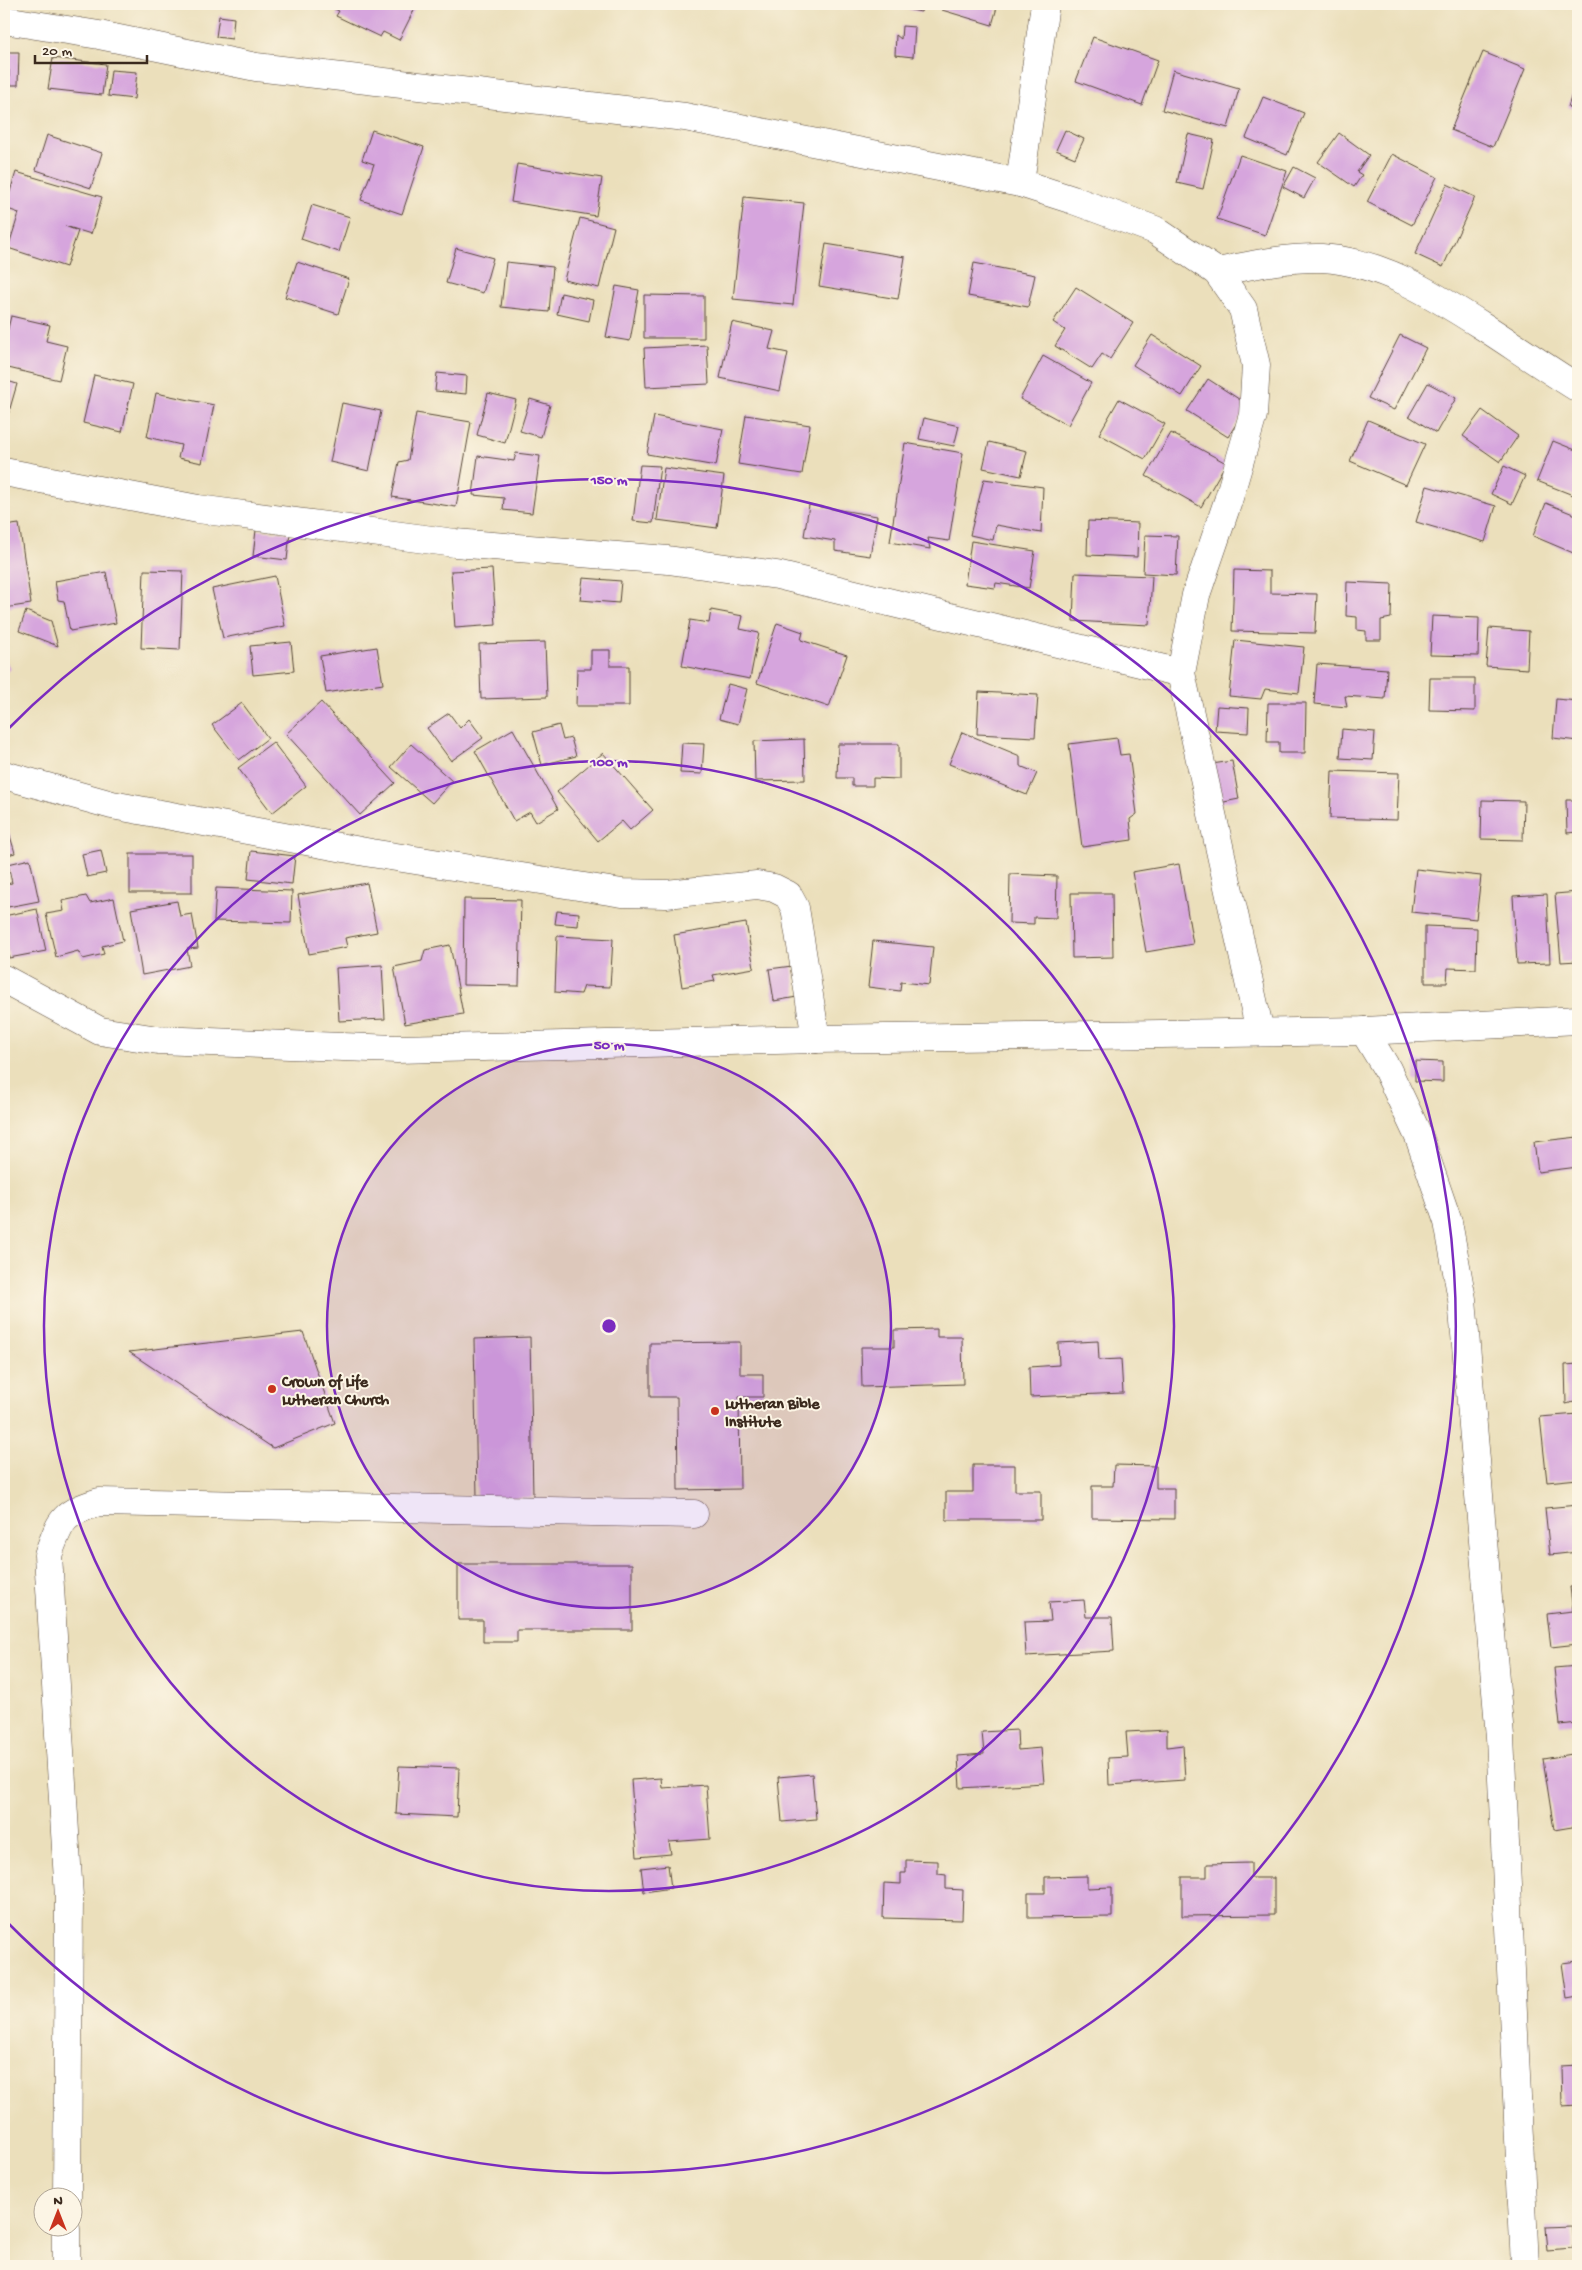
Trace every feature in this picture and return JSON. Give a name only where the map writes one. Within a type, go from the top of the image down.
[{"type":"street","points":[[1020,184],[1045,4]]},
{"type":"street","points":[[4,20],[99,35],[256,67],[685,117],[1020,184],[1073,200],[1155,230],[1216,272],[1243,309],[1256,365],[1252,415],[1228,501],[1196,595],[1180,673],[1260,1032]]},
{"type":"street","points":[[1216,272],[1285,258],[1323,258],[1362,264],[1397,276],[1451,306],[1578,388]]},
{"type":"street","points":[[4,472],[228,513],[455,543],[668,560],[777,575],[1180,673]]},
{"type":"street","points":[[4,775],[112,805],[371,852],[622,892],[666,894],[757,885],[774,888],[788,895],[795,908],[816,1039]]},
{"type":"street","points":[[4,979],[100,1031],[158,1040],[397,1049],[816,1039],[1364,1031],[1578,1020]]},
{"type":"street","points":[[1364,1031],[1387,1069],[1419,1137],[1448,1222],[1462,1299],[1500,1737],[1525,2266]]},
{"type":"street","points":[[66,2188],[68,1897],[48,1555],[59,1525],[75,1510],[99,1502],[694,1514]]},
{"type":"street","points":[[66,2238],[66,2266]]},
{"type":"building","points":[[323,4],[417,4],[399,40],[383,32],[380,37],[336,16],[339,11]]},
{"type":"building","points":[[888,4],[923,4],[921,12]]},
{"type":"building","points":[[944,4],[998,4],[992,25],[942,10]]},
{"type":"building","points":[[219,16],[234,18],[232,39],[216,37]]},
{"type":"building","points":[[902,26],[915,27],[913,57],[895,55],[896,35],[901,39]]},
{"type":"building","points":[[1093,37],[1158,60],[1142,105],[1076,81]]},
{"type":"building","points":[[4,52],[19,52],[18,85],[9,85],[9,70],[4,70]]},
{"type":"building","points":[[1483,52],[1525,69],[1493,147],[1451,130]]},
{"type":"building","points":[[53,58],[106,64],[102,95],[48,89]]},
{"type":"building","points":[[111,70],[137,72],[134,99],[108,96]]},
{"type":"building","points":[[1173,70],[1239,89],[1228,128],[1162,110]]},
{"type":"building","points":[[1578,75],[1578,110],[1568,107]]},
{"type":"building","points":[[1263,97],[1304,113],[1287,155],[1246,138]]},
{"type":"building","points":[[372,130],[424,147],[402,214],[361,200],[374,164],[362,160]]},
{"type":"building","points":[[1065,130],[1084,139],[1075,158],[1056,150]]},
{"type":"building","points":[[1339,133],[1369,155],[1357,172],[1362,175],[1354,187],[1318,162]]},
{"type":"building","points":[[1188,134],[1214,140],[1203,189],[1177,183]]},
{"type":"building","points":[[47,135],[102,153],[91,188],[36,170]]},
{"type":"building","points":[[1392,154],[1437,177],[1412,225],[1367,202]]},
{"type":"building","points":[[1240,155],[1287,171],[1265,235],[1217,219]]},
{"type":"building","points":[[517,164],[602,178],[596,216],[511,202]]},
{"type":"building","points":[[1294,167],[1315,178],[1304,198],[1283,187]]},
{"type":"building","points":[[16,172],[102,197],[91,234],[65,226],[78,231],[66,267],[8,248],[19,213],[5,208]]},
{"type":"building","points":[[1447,184],[1475,197],[1443,267],[1415,254]]},
{"type":"building","points":[[744,197],[804,203],[793,305],[733,299]]},
{"type":"building","points":[[312,205],[350,217],[339,252],[301,239]]},
{"type":"building","points":[[580,218],[614,227],[599,288],[564,280]]},
{"type":"building","points":[[826,244],[905,257],[898,299],[819,286]]},
{"type":"building","points":[[456,248],[493,258],[483,293],[446,283]]},
{"type":"building","points":[[297,262],[349,279],[338,314],[285,297]]},
{"type":"building","points":[[506,262],[553,267],[549,312],[501,307]]},
{"type":"building","points":[[974,263],[1035,275],[1028,307],[968,296]]},
{"type":"building","points":[[616,286],[639,290],[630,341],[606,337]]},
{"type":"building","points":[[1076,287],[1133,323],[1110,359],[1102,354],[1092,369],[1055,346],[1065,330],[1053,322]]},
{"type":"building","points":[[561,293],[593,300],[589,321],[557,314]]},
{"type":"building","points":[[644,295],[704,296],[704,338],[644,338]]},
{"type":"building","points":[[11,316],[50,325],[46,341],[67,346],[59,380],[4,367],[4,345]]},
{"type":"building","points":[[732,322],[774,331],[769,349],[788,353],[780,391],[720,378]]},
{"type":"building","points":[[1152,335],[1201,366],[1182,396],[1133,365]]},
{"type":"building","points":[[1400,335],[1426,348],[1394,410],[1368,398]]},
{"type":"building","points":[[707,345],[709,384],[646,387],[644,348]]},
{"type":"building","points":[[1043,356],[1091,383],[1068,425],[1020,399]]},
{"type":"building","points":[[437,373],[467,376],[466,394],[435,391]]},
{"type":"building","points":[[94,375],[133,384],[122,432],[83,423]]},
{"type":"building","points":[[1208,379],[1248,405],[1228,437],[1187,411]]},
{"type":"building","points":[[4,380],[17,384],[4,429]]},
{"type":"building","points":[[1428,383],[1456,398],[1436,433],[1409,416]]},
{"type":"building","points":[[156,393],[214,405],[202,463],[178,458],[181,445],[147,437]]},
{"type":"building","points":[[488,393],[516,400],[505,443],[477,435]]},
{"type":"building","points":[[530,399],[550,405],[541,437],[520,431]]},
{"type":"building","points":[[1119,399],[1165,424],[1145,459],[1099,434]]},
{"type":"building","points":[[342,403],[381,411],[369,471],[330,462]]},
{"type":"building","points":[[1482,410],[1518,436],[1500,462],[1463,436]]},
{"type":"building","points":[[416,413],[471,422],[456,507],[392,497],[399,462],[408,460]]},
{"type":"building","points":[[746,415],[810,425],[802,474],[738,464]]},
{"type":"building","points":[[654,416],[723,429],[716,466],[647,454]]},
{"type":"building","points":[[924,418],[959,426],[954,446],[919,439]]},
{"type":"building","points":[[1368,420],[1425,444],[1406,485],[1350,461]]},
{"type":"building","points":[[1171,433],[1226,463],[1201,507],[1146,476]]},
{"type":"building","points":[[1553,441],[1578,451],[1578,497],[1537,481]]},
{"type":"building","points":[[989,442],[1027,451],[1021,476],[983,468]]},
{"type":"building","points":[[905,443],[963,453],[949,541],[928,538],[930,549],[890,542]]},
{"type":"building","points":[[516,453],[540,456],[532,513],[503,510],[504,498],[473,495],[478,456],[514,461]]},
{"type":"building","points":[[640,465],[660,466],[653,523],[633,521]]},
{"type":"building","points":[[1504,466],[1525,476],[1512,504],[1491,494]]},
{"type":"building","points":[[664,468],[724,476],[717,528],[657,520]]},
{"type":"building","points":[[984,479],[1043,487],[1041,533],[996,525],[993,540],[970,535]]},
{"type":"building","points":[[1427,486],[1496,506],[1485,542],[1416,522]]},
{"type":"building","points":[[1546,503],[1578,516],[1578,555],[1533,536]]},
{"type":"building","points":[[809,505],[877,516],[870,556],[835,551],[835,541],[804,536]]},
{"type":"building","points":[[1088,521],[1138,523],[1137,557],[1087,555]]},
{"type":"building","points":[[19,524],[31,604],[4,608],[4,526]]},
{"type":"building","points":[[256,530],[290,533],[287,560],[253,556]]},
{"type":"building","points":[[1145,535],[1178,536],[1176,575],[1143,573]]},
{"type":"building","points":[[971,541],[1035,551],[1029,588],[996,583],[995,588],[965,584]]},
{"type":"building","points":[[492,569],[496,625],[455,628],[451,571]]},
{"type":"building","points":[[144,570],[183,571],[180,650],[141,648]]},
{"type":"building","points":[[1234,570],[1270,571],[1270,593],[1317,594],[1315,633],[1232,631]]},
{"type":"building","points":[[106,572],[116,623],[70,631],[64,601],[58,600],[55,581]]},
{"type":"building","points":[[1075,573],[1152,576],[1149,625],[1073,621]]},
{"type":"building","points":[[275,576],[285,626],[223,638],[212,589]]},
{"type":"building","points":[[583,578],[621,581],[619,603],[580,600]]},
{"type":"building","points":[[1347,582],[1392,584],[1391,618],[1381,620],[1381,640],[1366,640],[1366,631],[1357,630],[1357,617],[1346,616]]},
{"type":"building","points":[[711,610],[743,616],[740,629],[759,633],[750,679],[682,666],[690,620],[709,623]]},
{"type":"building","points":[[26,611],[51,621],[58,646],[19,631]]},
{"type":"building","points":[[1432,616],[1479,618],[1478,656],[1430,655]]},
{"type":"building","points":[[777,623],[803,632],[801,640],[847,655],[829,707],[757,683]]},
{"type":"building","points":[[1489,628],[1529,631],[1527,669],[1486,666]]},
{"type":"building","points":[[1235,640],[1304,647],[1299,693],[1265,689],[1261,699],[1229,696]]},
{"type":"building","points":[[291,642],[294,671],[253,675],[250,646]]},
{"type":"building","points":[[545,642],[547,697],[481,699],[479,644]]},
{"type":"building","points":[[377,647],[383,684],[326,693],[320,656]]},
{"type":"building","points":[[591,650],[610,650],[610,666],[629,666],[629,706],[576,706],[577,669],[591,669]]},
{"type":"building","points":[[4,658],[11,669],[4,673]]},
{"type":"building","points":[[1317,664],[1387,669],[1385,699],[1345,696],[1347,707],[1314,704]]},
{"type":"building","points":[[1430,678],[1475,678],[1475,711],[1429,710]]},
{"type":"building","points":[[728,684],[747,689],[738,724],[719,719]]},
{"type":"building","points":[[979,692],[1038,695],[1035,737],[977,734]]},
{"type":"building","points":[[1556,699],[1578,701],[1578,741],[1553,738]]},
{"type":"building","points":[[321,702],[395,783],[360,815],[286,734]]},
{"type":"building","points":[[242,703],[268,738],[239,760],[212,725]]},
{"type":"building","points":[[1268,703],[1306,703],[1305,753],[1279,753],[1279,742],[1267,742]]},
{"type":"building","points":[[1217,706],[1249,708],[1248,733],[1215,731]]},
{"type":"building","points":[[449,713],[460,728],[469,719],[483,738],[451,761],[427,728]]},
{"type":"building","points":[[559,725],[563,740],[571,738],[576,756],[542,765],[533,732]]},
{"type":"building","points":[[513,729],[558,809],[536,822],[530,812],[514,821],[475,751]]},
{"type":"building","points":[[1342,729],[1375,732],[1373,760],[1340,758]]},
{"type":"building","points":[[962,732],[1020,756],[1020,766],[1037,773],[1027,795],[949,764]]},
{"type":"building","points":[[1117,738],[1120,755],[1129,754],[1137,814],[1130,819],[1132,840],[1082,847],[1069,744]]},
{"type":"building","points":[[804,739],[805,780],[755,781],[754,741]]},
{"type":"building","points":[[273,742],[306,786],[272,813],[238,768]]},
{"type":"building","points":[[682,743],[704,744],[702,774],[680,773]]},
{"type":"building","points":[[411,744],[452,781],[432,803],[391,767]]},
{"type":"building","points":[[838,744],[899,744],[899,779],[873,778],[873,786],[852,786],[852,778],[837,778]]},
{"type":"building","points":[[603,753],[653,810],[630,830],[622,821],[598,841],[557,792]]},
{"type":"building","points":[[1232,761],[1239,799],[1219,803],[1212,764]]},
{"type":"building","points":[[1332,771],[1399,773],[1397,820],[1330,818]]},
{"type":"building","points":[[1482,800],[1524,801],[1523,840],[1481,839]]},
{"type":"building","points":[[1566,800],[1578,800],[1578,832],[1567,833]]},
{"type":"building","points":[[4,815],[15,853],[4,856]]},
{"type":"building","points":[[101,850],[106,873],[87,877],[82,854]]},
{"type":"building","points":[[251,851],[295,856],[292,884],[248,879]]},
{"type":"building","points":[[130,854],[192,854],[192,893],[130,893]]},
{"type":"building","points":[[30,859],[39,901],[8,907],[4,884],[12,883],[8,864]]},
{"type":"building","points":[[1179,864],[1193,944],[1146,952],[1132,872]]},
{"type":"building","points":[[1416,869],[1481,876],[1476,919],[1411,912]]},
{"type":"building","points":[[1010,874],[1057,876],[1056,918],[1034,917],[1034,924],[1009,923]]},
{"type":"building","points":[[367,883],[377,932],[345,938],[347,947],[309,954],[298,895]]},
{"type":"building","points":[[216,888],[292,891],[291,923],[214,921]]},
{"type":"building","points":[[1578,892],[1578,961],[1561,962],[1555,894]]},
{"type":"building","points":[[1071,893],[1112,893],[1113,957],[1072,958]]},
{"type":"building","points":[[1547,894],[1550,963],[1517,964],[1513,896]]},
{"type":"building","points":[[86,896],[90,903],[114,898],[123,941],[102,946],[104,954],[83,959],[78,951],[56,957],[46,914],[64,911],[62,901]]},
{"type":"building","points":[[464,899],[521,900],[519,986],[463,985]]},
{"type":"building","points":[[177,901],[180,916],[192,914],[198,948],[187,949],[190,966],[142,975],[131,909]]},
{"type":"building","points":[[37,909],[46,951],[9,958],[4,932],[4,916]]},
{"type":"building","points":[[557,911],[579,913],[578,926],[555,924]]},
{"type":"building","points":[[746,923],[754,968],[713,975],[715,981],[682,987],[674,935]]},
{"type":"building","points":[[1425,926],[1477,928],[1476,969],[1448,968],[1447,983],[1425,983]]},
{"type":"building","points":[[557,936],[613,939],[610,987],[584,986],[581,994],[555,992]]},
{"type":"building","points":[[873,941],[933,947],[929,985],[901,982],[900,991],[868,987]]},
{"type":"building","points":[[450,945],[463,1014],[405,1024],[394,967],[422,961],[425,950]]},
{"type":"building","points":[[382,965],[385,1019],[339,1021],[336,968]]},
{"type":"building","points":[[792,966],[797,997],[774,1001],[769,969]]},
{"type":"building","points":[[1415,1061],[1443,1062],[1443,1082],[1415,1081]]},
{"type":"building","points":[[1578,1137],[1578,1167],[1538,1172],[1534,1142]]},
{"type":"building","points":[[937,1329],[937,1337],[962,1337],[963,1384],[862,1387],[861,1347],[894,1347],[894,1330]]},
{"type":"building","points":[[303,1332],[335,1423],[273,1448],[129,1352]]},
{"type":"building","points":[[530,1337],[533,1497],[477,1498],[474,1339]]},
{"type":"building","points":[[1098,1341],[1099,1360],[1121,1359],[1123,1393],[1030,1397],[1029,1367],[1059,1365],[1058,1343]]},
{"type":"building","points":[[740,1342],[740,1374],[763,1374],[763,1397],[739,1397],[740,1489],[678,1490],[677,1397],[650,1397],[650,1343]]},
{"type":"building","points":[[1578,1364],[1578,1401],[1566,1404],[1565,1365]]},
{"type":"building","points":[[1578,1414],[1578,1479],[1547,1482],[1540,1417]]},
{"type":"building","points":[[973,1465],[1015,1465],[1015,1491],[1041,1491],[1041,1520],[946,1520],[946,1492],[973,1492]]},
{"type":"building","points":[[1114,1465],[1156,1466],[1156,1488],[1174,1488],[1174,1519],[1092,1518],[1092,1486],[1113,1486]]},
{"type":"building","points":[[1578,1505],[1578,1552],[1550,1555],[1545,1508]]},
{"type":"building","points":[[458,1564],[632,1564],[632,1630],[517,1630],[517,1642],[483,1642],[483,1620],[458,1620]]},
{"type":"building","points":[[1578,1586],[1578,1644],[1551,1647],[1547,1614],[1573,1611],[1570,1587]]},
{"type":"building","points":[[1084,1600],[1086,1617],[1112,1617],[1114,1651],[1026,1656],[1024,1622],[1051,1621],[1049,1602]]},
{"type":"building","points":[[1578,1666],[1578,1723],[1560,1725],[1554,1668]]},
{"type":"building","points":[[1017,1730],[1018,1750],[1041,1748],[1044,1783],[960,1788],[958,1756],[984,1754],[982,1732]]},
{"type":"building","points":[[1167,1730],[1167,1747],[1183,1745],[1185,1780],[1109,1785],[1108,1758],[1128,1757],[1126,1732]]},
{"type":"building","points":[[1578,1753],[1578,1826],[1554,1830],[1543,1759]]},
{"type":"building","points":[[399,1766],[459,1768],[457,1817],[396,1814]]},
{"type":"building","points":[[812,1774],[816,1819],[782,1822],[778,1777]]},
{"type":"building","points":[[661,1778],[662,1788],[706,1785],[710,1839],[669,1842],[671,1854],[637,1857],[631,1780]]},
{"type":"building","points":[[906,1860],[938,1861],[938,1874],[946,1875],[946,1889],[963,1890],[962,1920],[883,1918],[884,1883],[901,1884],[901,1873],[906,1873]]},
{"type":"building","points":[[1251,1863],[1251,1878],[1274,1878],[1274,1915],[1182,1916],[1182,1877],[1207,1877],[1207,1864]]},
{"type":"building","points":[[668,1865],[671,1888],[644,1892],[641,1868]]},
{"type":"building","points":[[1087,1876],[1087,1888],[1112,1887],[1112,1917],[1028,1918],[1028,1893],[1045,1893],[1045,1877]]},
{"type":"building","points":[[1578,1961],[1578,1996],[1567,1998],[1562,1963]]},
{"type":"building","points":[[1578,2065],[1578,2104],[1562,2105],[1561,2066]]},
{"type":"building","points":[[1575,2130],[1578,2130],[1578,2186],[1577,2186]]},
{"type":"building","points":[[1572,2226],[1573,2249],[1547,2251],[1545,2227]]},
{"type":"place","name":"Crown of Life Lutheran Church","points":[[272,1389]]},
{"type":"place","name":"Lutheran Bible Institute","points":[[715,1411]]}]
